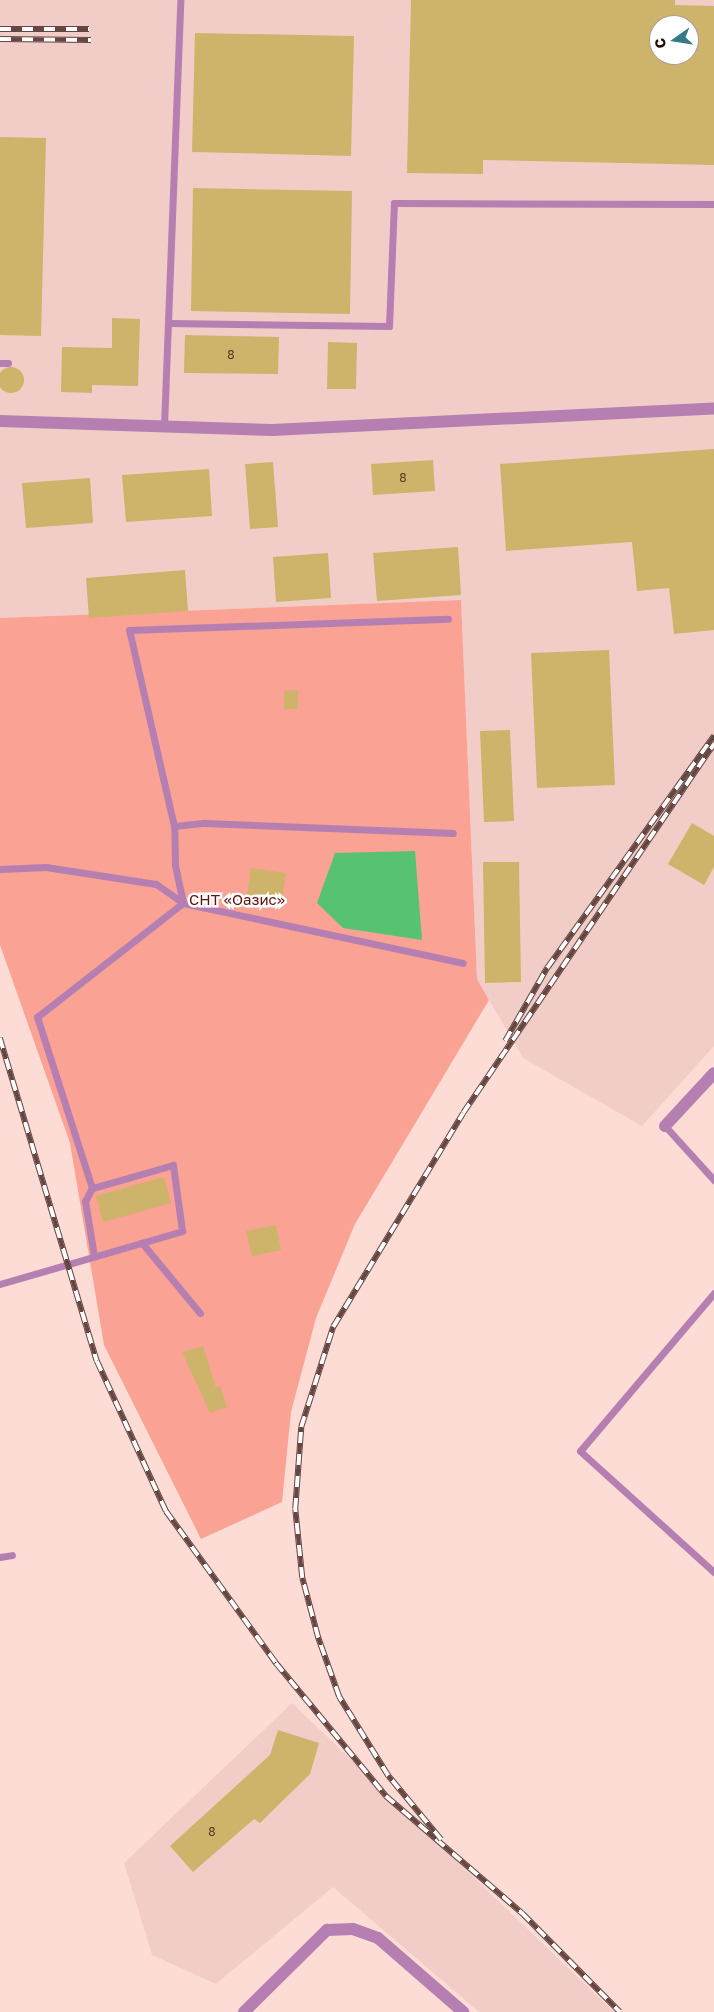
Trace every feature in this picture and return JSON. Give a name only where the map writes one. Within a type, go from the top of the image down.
[{"type":"street","points":[[0,421],[272,430],[714,408]]},
{"type":"street","points":[[665,1126],[714,1073]]},
{"type":"street","points":[[244,2012],[327,1930],[353,1929],[378,1938],[463,2012]]},
{"type":"lane","points":[[164,426],[180,0]]},
{"type":"lane","points":[[168,323],[389,326],[394,203],[714,204]]},
{"type":"lane","points":[[183,903],[175,865],[174,826],[129,630],[448,619]]},
{"type":"lane","points":[[174,826],[204,823],[453,833]]},
{"type":"lane","points":[[0,869],[46,867],[156,884],[183,903],[463,963]]},
{"type":"lane","points":[[92,1188],[37,1017],[183,903]]},
{"type":"lane","points":[[665,1126],[714,1180]]},
{"type":"lane","points":[[0,1284],[182,1231],[173,1165],[92,1188],[85,1201],[94,1256]]},
{"type":"lane","points":[[142,1242],[200,1313]]},
{"type":"lane","points":[[714,1293],[580,1451],[714,1572]]},
{"type":"lane","points":[[0,1557],[12,1555]]},
{"type":"shaded area","points":[[0,0],[714,0],[714,1046],[642,1126],[523,1058],[477,979],[461,600],[0,618]]},
{"type":"shaded area","points":[[415,851],[422,940],[343,928],[317,903],[335,853]]},
{"type":"shaded area","points":[[292,1703],[614,2012],[479,2012],[333,1887],[216,1984],[152,1955],[124,1863]]},
{"type":"green space","name":"СНТ «Оазис»","points":[[461,600],[477,979],[489,1000],[355,1224],[316,1318],[291,1412],[282,1502],[201,1539],[104,1345],[70,1143],[0,945],[0,618]]},
{"type":"building","points":[[411,0],[675,0],[675,5],[714,6],[714,165],[483,160],[483,174],[407,173]]},
{"type":"building","points":[[195,33],[354,36],[351,156],[192,152]]},
{"type":"building","points":[[0,137],[46,138],[41,336],[0,335]]},
{"type":"building","points":[[193,188],[352,191],[350,314],[191,311]]},
{"type":"building","points":[[112,318],[140,319],[138,386],[92,385],[92,393],[61,392],[62,347],[112,348]]},
{"type":"building","points":[[185,335],[279,337],[278,374],[184,373]]},
{"type":"building","points":[[328,342],[357,343],[356,389],[327,389]]},
{"type":"building","points":[[11,367],[20,371],[24,380],[20,389],[11,393],[2,389],[-2,380],[2,371]]},
{"type":"building","points":[[714,449],[714,630],[674,634],[669,588],[637,591],[632,542],[506,551],[500,464]]},
{"type":"building","points":[[433,460],[435,491],[373,495],[371,464]]},
{"type":"building","points":[[273,462],[278,527],[250,529],[245,464]]},
{"type":"building","points":[[209,469],[212,516],[126,522],[122,475]]},
{"type":"building","points":[[90,478],[93,523],[26,528],[22,483]]},
{"type":"building","points":[[458,547],[461,595],[377,601],[373,553]]},
{"type":"building","points":[[328,553],[331,598],[276,602],[273,557]]},
{"type":"building","points":[[185,570],[188,611],[89,618],[86,578]]},
{"type":"building","points":[[609,650],[615,785],[537,788],[531,653]]},
{"type":"building","points":[[298,690],[298,709],[284,709],[284,691]]},
{"type":"building","points":[[510,730],[514,821],[484,822],[480,731]]},
{"type":"building","points":[[692,823],[714,836],[714,867],[704,885],[668,864]]},
{"type":"building","points":[[483,862],[519,862],[521,982],[485,983]]},
{"type":"building","points":[[251,868],[286,873],[282,900],[247,895]]},
{"type":"building","points":[[164,1177],[171,1203],[103,1222],[96,1196]]},
{"type":"building","points":[[276,1225],[281,1250],[252,1256],[246,1231]]},
{"type":"building","points":[[203,1346],[216,1388],[220,1386],[227,1407],[210,1413],[182,1352]]},
{"type":"building","points":[[278,1730],[319,1743],[310,1774],[260,1823],[254,1819],[193,1872],[170,1846],[270,1755]]},
{"type":"railway","points":[[0,29],[89,29]]},
{"type":"railway","points":[[0,39],[91,40]]},
{"type":"railway","points":[[505,1041],[547,968],[714,736]]},
{"type":"railway","points":[[441,1840],[388,1776],[339,1697],[318,1638],[302,1578],[295,1509],[301,1427],[333,1327],[463,1113],[714,744]]},
{"type":"railway","points":[[0,1038],[97,1361],[166,1511],[276,1663],[386,1796],[522,1913],[620,2012]]}]
